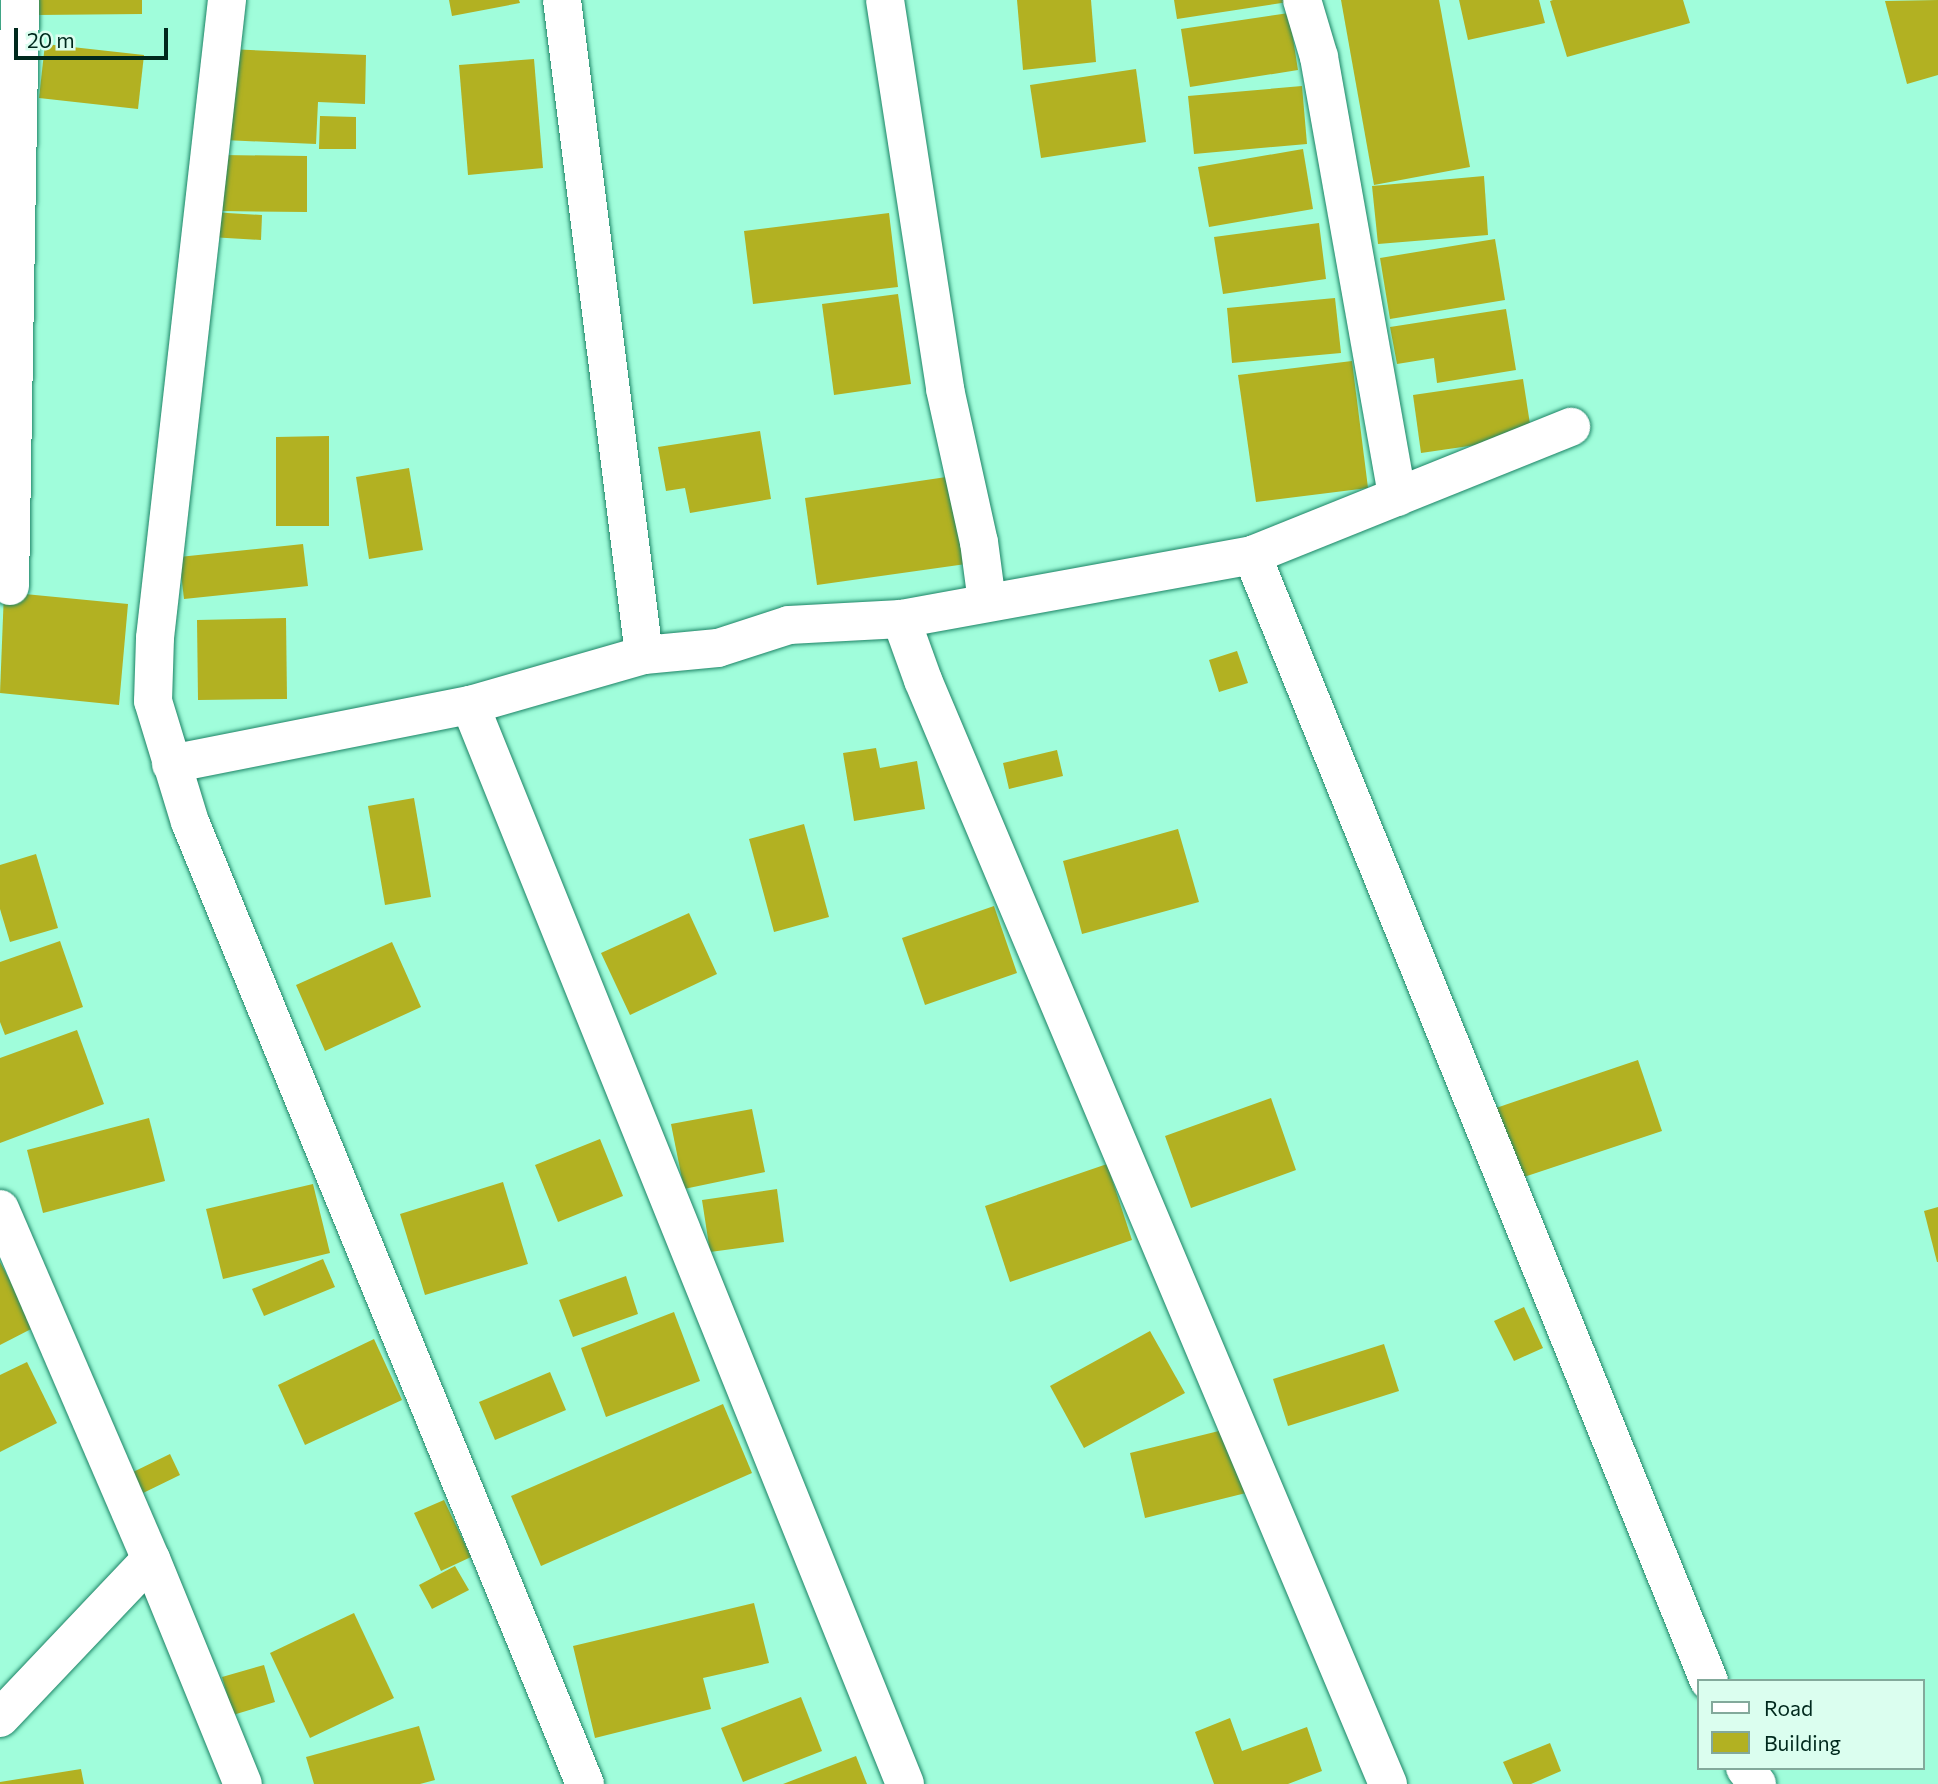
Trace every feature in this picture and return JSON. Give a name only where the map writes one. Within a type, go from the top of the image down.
[{"type":"street","points":[[10,586],[20,0]]},
{"type":"street","points":[[227,0],[155,638],[153,701],[190,822],[585,1784]]},
{"type":"street","points":[[562,0],[644,654]]},
{"type":"street","points":[[885,0],[945,389],[979,542],[987,602]]},
{"type":"street","points":[[1303,0],[1319,57],[1397,497]]},
{"type":"street","points":[[172,764],[470,705],[644,654],[718,648],[789,625],[901,619],[1252,555],[1571,428]]},
{"type":"street","points":[[1252,555],[1708,1679]]},
{"type":"street","points":[[901,619],[923,680],[1388,1784]]},
{"type":"street","points":[[470,705],[905,1784]]},
{"type":"street","points":[[0,1209],[151,1559],[243,1784]]},
{"type":"street","points":[[0,1718],[151,1559]]},
{"type":"building","points":[[37,0],[142,0],[142,14],[37,15]]},
{"type":"building","points":[[449,0],[519,0],[520,3],[452,16]]},
{"type":"building","points":[[1017,0],[1091,0],[1096,62],[1023,70]]},
{"type":"building","points":[[1174,0],[1288,0],[1288,2],[1177,19]]},
{"type":"building","points":[[1341,0],[1439,0],[1470,167],[1374,185]]},
{"type":"building","points":[[1459,0],[1539,0],[1545,23],[1468,40]]},
{"type":"building","points":[[1683,0],[1690,23],[1567,57],[1550,1]]},
{"type":"building","points":[[1938,0],[1938,75],[1907,84],[1885,1]]},
{"type":"building","points":[[1289,13],[1298,70],[1190,87],[1181,29]]},
{"type":"building","points":[[45,44],[144,55],[138,109],[39,98]]},
{"type":"building","points":[[228,49],[366,55],[365,104],[318,102],[316,144],[224,140]]},
{"type":"building","points":[[534,59],[543,168],[468,175],[459,65]]},
{"type":"building","points":[[1136,69],[1146,142],[1041,158],[1030,85]]},
{"type":"building","points":[[1302,86],[1307,144],[1194,154],[1188,96]]},
{"type":"building","points":[[320,116],[356,117],[356,149],[319,149]]},
{"type":"building","points":[[1303,149],[1313,209],[1209,227],[1198,167]]},
{"type":"building","points":[[223,155],[307,156],[307,212],[222,211]]},
{"type":"building","points":[[1484,176],[1488,235],[1378,244],[1372,186]]},
{"type":"building","points":[[211,212],[262,215],[261,240],[210,237]]},
{"type":"building","points":[[889,213],[898,287],[753,304],[744,231]]},
{"type":"building","points":[[1319,223],[1326,279],[1223,294],[1214,237]]},
{"type":"building","points":[[1495,239],[1505,300],[1390,319],[1380,258]]},
{"type":"building","points":[[898,294],[911,384],[834,395],[822,304]]},
{"type":"building","points":[[1335,298],[1341,353],[1232,363],[1227,308]]},
{"type":"building","points":[[1506,309],[1516,370],[1437,383],[1434,358],[1397,364],[1390,327]]},
{"type":"building","points":[[1352,361],[1368,488],[1256,502],[1238,375]]},
{"type":"building","points":[[1523,379],[1532,437],[1421,453],[1413,395]]},
{"type":"building","points":[[760,431],[771,499],[690,513],[685,488],[666,491],[658,447]]},
{"type":"building","points":[[329,436],[329,526],[276,526],[276,437]]},
{"type":"building","points":[[409,468],[423,550],[369,559],[356,477]]},
{"type":"building","points":[[953,476],[966,564],[817,585],[805,498]]},
{"type":"building","points":[[303,544],[308,586],[184,599],[179,557]]},
{"type":"building","points":[[4,592],[128,604],[119,705],[0,693]]},
{"type":"building","points":[[286,618],[287,699],[198,700],[197,620]]},
{"type":"building","points":[[1237,651],[1248,683],[1219,692],[1209,660]]},
{"type":"building","points":[[876,748],[880,768],[917,761],[925,809],[854,821],[843,753]]},
{"type":"building","points":[[1057,750],[1063,776],[1009,789],[1003,763]]},
{"type":"building","points":[[414,798],[431,897],[385,905],[368,806]]},
{"type":"building","points":[[804,824],[829,917],[774,932],[749,839]]},
{"type":"building","points":[[1178,829],[1199,902],[1082,934],[1063,861]]},
{"type":"building","points":[[36,854],[58,928],[10,942],[0,909],[0,865]]},
{"type":"building","points":[[994,906],[1017,973],[925,1005],[902,938]]},
{"type":"building","points":[[689,913],[717,974],[630,1015],[601,953]]},
{"type":"building","points":[[60,941],[83,1007],[5,1035],[0,1022],[0,962]]},
{"type":"building","points":[[392,942],[421,1007],[325,1051],[296,985]]},
{"type":"building","points":[[77,1030],[104,1104],[0,1143],[0,1058]]},
{"type":"building","points":[[1638,1060],[1662,1131],[1521,1178],[1496,1108]]},
{"type":"building","points":[[1271,1098],[1296,1170],[1191,1208],[1165,1136]]},
{"type":"building","points":[[752,1109],[765,1172],[684,1189],[671,1124]]},
{"type":"building","points":[[149,1118],[165,1181],[43,1213],[27,1150]]},
{"type":"building","points":[[600,1139],[623,1196],[558,1222],[535,1165]]},
{"type":"building","points":[[1107,1164],[1132,1240],[1010,1282],[985,1206]]},
{"type":"building","points":[[503,1182],[528,1264],[425,1295],[400,1214]]},
{"type":"building","points":[[313,1184],[330,1253],[223,1279],[206,1209]]},
{"type":"building","points":[[777,1189],[784,1242],[710,1252],[702,1200]]},
{"type":"building","points":[[1938,1207],[1938,1262],[1937,1262],[1924,1211]]},
{"type":"building","points":[[323,1259],[335,1287],[264,1316],[252,1289]]},
{"type":"building","points":[[0,1262],[35,1327],[0,1345]]},
{"type":"building","points":[[626,1276],[638,1314],[573,1337],[559,1300]]},
{"type":"building","points":[[1524,1307],[1543,1348],[1514,1361],[1494,1321]]},
{"type":"building","points":[[674,1312],[700,1381],[606,1417],[581,1348]]},
{"type":"building","points":[[1150,1331],[1185,1393],[1084,1448],[1050,1386]]},
{"type":"building","points":[[374,1339],[402,1400],[305,1445],[278,1385]]},
{"type":"building","points":[[1384,1344],[1399,1391],[1288,1426],[1273,1379]]},
{"type":"building","points":[[27,1362],[57,1423],[0,1452],[0,1375]]},
{"type":"building","points":[[550,1372],[566,1410],[495,1440],[479,1402]]},
{"type":"building","points":[[723,1404],[752,1473],[541,1566],[511,1496]]},
{"type":"building","points":[[1235,1427],[1250,1492],[1145,1518],[1130,1453]]},
{"type":"building","points":[[170,1454],[180,1475],[139,1495],[129,1474]]},
{"type":"building","points":[[444,1500],[471,1557],[441,1571],[414,1513]]},
{"type":"building","points":[[455,1566],[469,1590],[432,1609],[419,1585]]},
{"type":"building","points":[[754,1603],[769,1663],[703,1678],[711,1709],[595,1738],[573,1646]]},
{"type":"building","points":[[354,1613],[394,1698],[310,1738],[270,1653]]},
{"type":"building","points":[[264,1665],[275,1702],[233,1715],[222,1677]]},
{"type":"building","points":[[801,1697],[822,1751],[743,1782],[721,1728]]},
{"type":"building","points":[[1230,1718],[1242,1751],[1307,1727],[1322,1771],[1288,1784],[1214,1784],[1195,1732]]},
{"type":"building","points":[[419,1726],[435,1780],[420,1784],[314,1784],[306,1757]]},
{"type":"building","points":[[1550,1743],[1561,1771],[1531,1784],[1513,1784],[1503,1762]]},
{"type":"building","points":[[856,1756],[867,1784],[783,1784]]},
{"type":"building","points":[[81,1769],[84,1784],[0,1784],[0,1782]]}]
